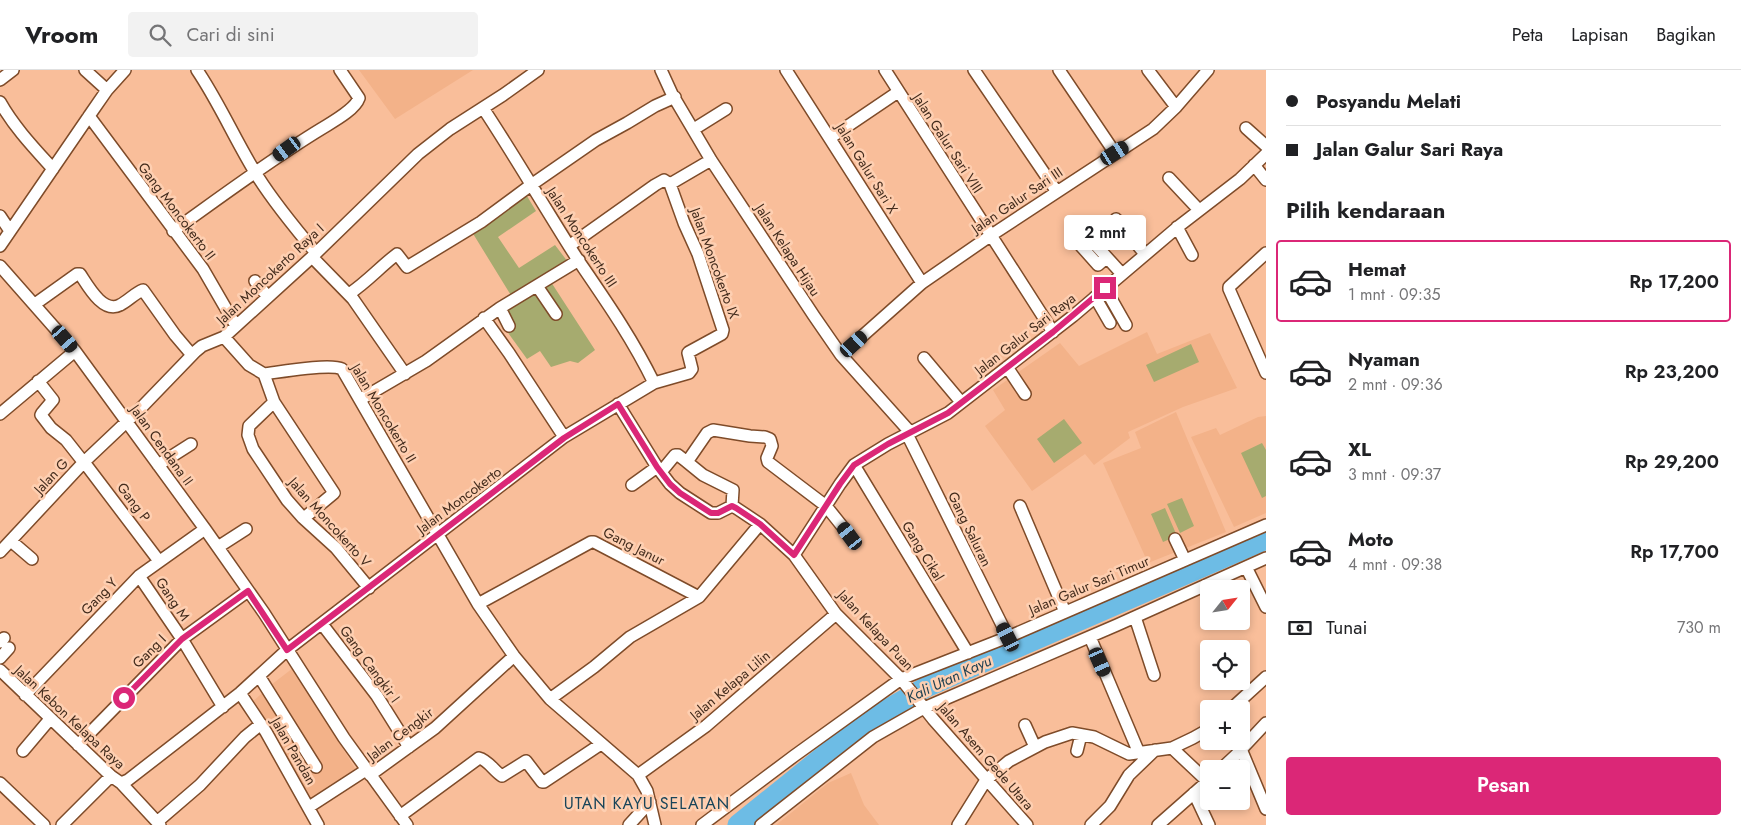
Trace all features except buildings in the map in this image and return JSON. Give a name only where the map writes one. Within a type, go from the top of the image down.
[{"type":"street","points":[[0,80],[13,70]]},
{"type":"street","points":[[85,70],[107,90]]},
{"type":"street","points":[[0,246],[107,90],[125,70]]},
{"type":"street","points":[[197,70],[256,172],[286,218],[314,255],[349,294],[405,374]]},
{"type":"street","points":[[173,230],[287,149],[333,122],[357,104],[360,98],[340,70]]},
{"type":"street","name":"Jalan Moncokerto Raya I","points":[[126,422],[192,355],[202,346],[224,337],[314,255],[418,154],[450,129],[538,70]]},
{"type":"street","name":"Jalan Galur Sari X","points":[[786,70],[922,283]]},
{"type":"street","name":"Jalan Galur Sari VIII","points":[[885,70],[1053,332]]},
{"type":"street","points":[[974,70],[1057,192]]},
{"type":"street","points":[[1059,70],[1115,153]]},
{"type":"street","points":[[1148,70],[1176,107]]},
{"type":"street","name":"Jalan Galur Sari III","points":[[840,353],[922,283],[1153,129],[1176,107],[1208,70]]},
{"type":"street","name":"Jalan Kelapa Hijau","points":[[662,72],[711,160],[826,334],[907,434]]},
{"type":"street","points":[[830,138],[898,92]]},
{"type":"street","points":[[349,294],[397,254],[407,267],[481,222],[596,140],[627,124],[655,106],[675,97]]},
{"type":"street","points":[[0,102],[8,116],[53,169]]},
{"type":"street","name":"Jalan Moncokerto III","points":[[482,108],[569,246],[621,322],[654,383]]},
{"type":"street","points":[[694,129],[726,109]]},
{"type":"street","name":"Gang Moncokerto II","points":[[89,116],[202,269],[236,326]]},
{"type":"street","points":[[1246,128],[1266,146]]},
{"type":"street","name":"Jalan Galur Sari Raya","points":[[854,465],[893,441],[939,419],[1053,332],[1177,227],[1240,179],[1266,154]]},
{"type":"street","points":[[569,246],[655,185],[664,180],[670,184],[711,160]]},
{"type":"street","points":[[1254,165],[1266,180]]},
{"type":"street","points":[[1169,178],[1199,210]]},
{"type":"street","name":"Jalan Moncokerto IX","points":[[654,383],[690,373],[692,369],[688,353],[723,332],[698,254],[670,184]]},
{"type":"street","points":[[0,216],[10,231]]},
{"type":"street","points":[[1116,219],[1146,254]]},
{"type":"street","points":[[1177,227],[1192,255]]},
{"type":"street","points":[[1087,243],[1098,265],[1106,258],[1122,274]]},
{"type":"street","points":[[1266,252],[1229,289],[1266,373]]},
{"type":"street","points":[[361,399],[405,374],[484,318],[579,260]]},
{"type":"street","name":"Jalan Cendana II","points":[[0,266],[75,351],[206,529],[246,592],[287,650]]},
{"type":"street","points":[[35,304],[77,274],[80,274],[92,292],[109,306],[121,305],[143,290],[175,335],[192,355]]},
{"type":"street","points":[[255,281],[268,297]]},
{"type":"street","points":[[537,286],[556,314]]},
{"type":"street","points":[[1105,288],[1126,325]]},
{"type":"street","points":[[1095,297],[1110,322]]},
{"type":"street","points":[[500,308],[509,326]]},
{"type":"street","points":[[484,318],[564,438]]},
{"type":"street","points":[[224,337],[249,365],[264,374],[274,402],[334,493],[304,518]]},
{"type":"street","points":[[0,414],[75,351]]},
{"type":"street","points":[[924,358],[961,402]]},
{"type":"street","name":"Jalan Moncokerto II","points":[[264,374],[338,367],[342,369],[478,604],[514,656],[550,699],[638,775]]},
{"type":"street","points":[[1007,367],[1025,394]]},
{"type":"street","name":"Gang P","points":[[38,381],[53,400],[41,415],[51,428],[66,440],[159,561]]},
{"type":"street","name":"Jalan Moncokerto","points":[[287,650],[564,438],[654,383]]},
{"type":"street","name":"Jalan Moncokerto V","points":[[274,402],[249,426],[249,440],[252,449],[287,500],[336,548],[369,588]]},
{"type":"street","points":[[618,404],[659,470],[680,493],[711,513],[718,513],[732,506],[733,490],[703,475],[678,455],[675,455],[659,470],[632,485]]},
{"type":"street","name":"Jalan G","points":[[0,552],[82,460],[126,422]]},
{"type":"street","points":[[687,462],[707,433],[713,430],[765,437],[772,442],[772,448],[767,458],[768,462],[826,506],[850,536]]},
{"type":"street","name":"Gang Saluran","points":[[907,434],[1008,637]]},
{"type":"street","points":[[158,465],[191,444]]},
{"type":"street","points":[[794,555],[854,465]]},
{"type":"street","name":"Gang Cikal","points":[[854,465],[968,653]]},
{"type":"street","name":"Jalan Kelapa Puan","points":[[732,506],[760,524],[794,555],[836,614],[902,681],[921,705]]},
{"type":"street","points":[[1020,506],[1065,612]]},
{"type":"street","points":[[550,699],[594,667],[630,637],[698,597],[760,524]]},
{"type":"street","name":"Jalan Galur Sari Timur","points":[[702,825],[808,746],[902,681],[1266,525]]},
{"type":"street","name":"Gang Y","points":[[25,695],[139,576],[206,529]]},
{"type":"street","points":[[218,547],[246,529]]},
{"type":"street","points":[[1176,539],[1185,560]]},
{"type":"street","points":[[11,541],[32,559]]},
{"type":"street","name":"Gang Janur","points":[[478,604],[591,542],[611,550],[698,597]]},
{"type":"street","points":[[761,825],[873,737],[921,705],[1090,637],[1266,558]]},
{"type":"street","points":[[1246,568],[1266,607]]},
{"type":"street","name":"Gang M","points":[[139,576],[182,639],[223,707]]},
{"type":"street","name":"Gang I","points":[[81,741],[182,639],[246,592]]},
{"type":"street","name":"Jalan Kelapa Lilin","points":[[638,775],[706,726],[836,614]]},
{"type":"street","points":[[1135,617],[1154,675]]},
{"type":"street","name":"Gang Cangkir I","points":[[322,624],[377,696],[409,747]]},
{"type":"street","points":[[1090,637],[1139,752]]},
{"type":"street","points":[[0,658],[4,643]]},
{"type":"street","points":[[121,783],[128,780],[223,707],[287,650]]},
{"type":"street","name":"Jalan Cengkir","points":[[287,650],[368,772],[409,747],[435,728],[514,656]]},
{"type":"street","name":"Jalan Kebon Kelapa Raya","points":[[0,670],[50,719],[81,741],[111,776],[121,783],[158,824]]},
{"type":"street","points":[[259,676],[316,767]]},
{"type":"street","points":[[1241,700],[1266,677]]},
{"type":"street","name":"Jalan Pandan","points":[[240,693],[261,724],[318,825]]},
{"type":"street","name":"Jalan Asem Gede Utara","points":[[921,705],[1027,825]]},
{"type":"street","points":[[23,751],[50,719]]},
{"type":"street","points":[[1250,740],[1266,723]]},
{"type":"street","points":[[158,824],[200,785],[245,737],[261,724]]},
{"type":"street","points":[[1025,725],[1035,747]]},
{"type":"street","points":[[958,825],[986,780],[1010,761],[1045,742],[1072,733],[1094,737],[1129,754],[1172,748],[1200,734]]},
{"type":"street","points":[[1077,751],[1081,735]]},
{"type":"street","points":[[309,807],[368,772],[404,820],[479,758],[483,759],[502,776],[526,761],[542,782],[544,782],[601,744]]},
{"type":"street","points":[[1172,748],[1200,773]]},
{"type":"street","points":[[1091,825],[1110,806],[1128,775],[1155,750]]},
{"type":"street","points":[[1230,760],[1240,750]]},
{"type":"street","points":[[1241,750],[1266,809]]},
{"type":"street","points":[[638,775],[647,791],[655,825]]},
{"type":"street","points":[[62,825],[111,776]]},
{"type":"street","points":[[0,783],[44,825]]},
{"type":"street","points":[[1158,825],[1200,787]]},
{"type":"street","points":[[1194,793],[1209,825]]},
{"type":"street","points":[[629,825],[650,802]]},
{"type":"street","points":[[72,816],[80,825]]},
{"type":"shaded area","points":[[359,70],[473,70],[395,119]]},
{"type":"shaded area","points":[[1147,332],[1157,354],[1210,333],[1237,388],[1183,407],[1128,432],[1130,438],[1094,465],[1085,454],[1032,491],[985,426],[1005,410],[993,390],[1060,343],[1079,366]]},
{"type":"shaded area","points":[[1176,412],[1226,532],[1148,563],[1103,463],[1141,448],[1135,432]]},
{"type":"shaded area","points":[[1266,416],[1266,513],[1234,527],[1191,437],[1216,428],[1220,435],[1258,417]]},
{"type":"shaded area","points":[[293,668],[358,773],[312,804],[250,704]]},
{"type":"shaded area","points":[[851,773],[864,805],[879,825],[776,825],[828,783]]},
{"type":"green space","points":[[527,196],[536,211],[498,237],[519,268],[555,245],[568,262],[512,297],[472,232]]},
{"type":"green space","points":[[551,282],[595,350],[578,363],[570,361],[551,367],[540,351],[527,359],[496,316]]},
{"type":"green space","points":[[1191,344],[1199,362],[1154,382],[1146,365]]},
{"type":"green space","points":[[1064,419],[1082,443],[1054,463],[1037,439]]},
{"type":"green space","points":[[1262,443],[1266,450],[1266,496],[1262,498],[1241,453]]},
{"type":"green space","points":[[1182,498],[1194,526],[1180,533],[1167,504]]},
{"type":"green space","points":[[1165,508],[1177,536],[1163,542],[1151,514]]},
{"type":"waterway","name":"Kali Utan Kayu","points":[[738,825],[866,722],[928,686],[1266,539]]},
{"type":"district","name":"UTAN KAYU SELATAN","points":[[647,803]]},
{"type":"route","points":[[124,698],[182,639],[248,591],[287,650],[564,438],[618,404],[661,472],[680,493],[711,513],[718,513],[732,506],[736,508],[760,524],[794,555],[854,465],[888,444],[948,413],[1053,332],[1105,288]]}]
